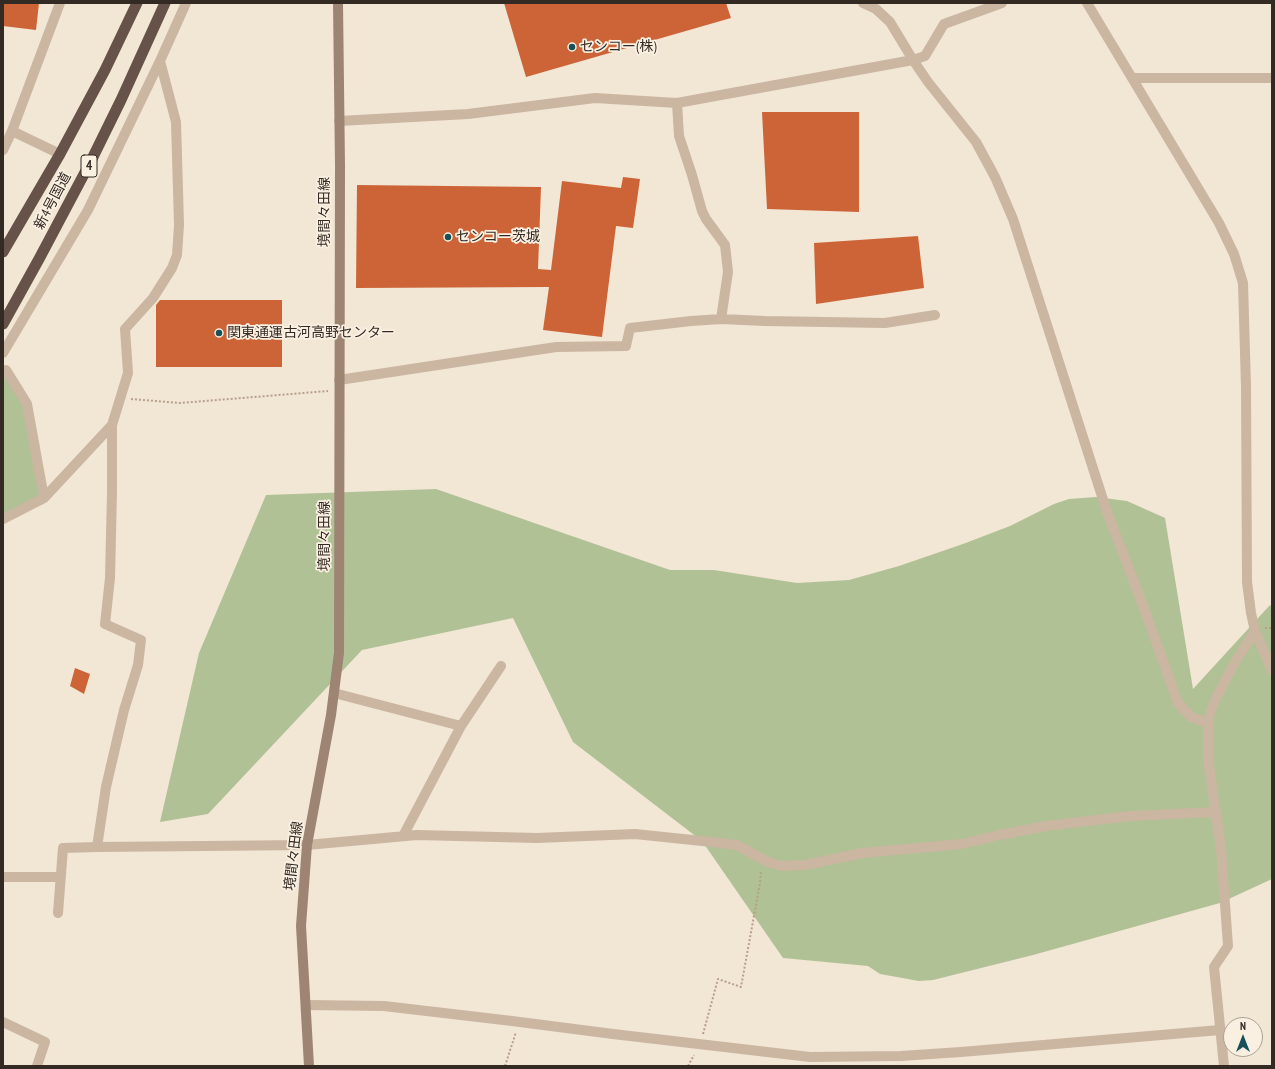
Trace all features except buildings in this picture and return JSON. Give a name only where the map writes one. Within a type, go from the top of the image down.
[{"type":"highway","name":"新4号国道","points":[[3,252],[60,154],[105,70],[137,3]]},
{"type":"highway","name":"新4号国道","points":[[3,324],[91,161],[166,3]]},
{"type":"main road","name":"境間々田線","points":[[309,1066],[301,926],[307,846],[331,715],[339,653],[338,3]]},
{"type":"street","points":[[3,150],[12,131],[60,3]]},
{"type":"street","points":[[3,353],[88,210],[160,61],[186,3]]},
{"type":"street","points":[[863,3],[876,9],[890,22],[928,82],[976,142],[995,177],[1013,219],[1107,512],[1144,608],[1178,703],[1191,718],[1208,723]]},
{"type":"street","points":[[339,121],[468,114],[595,98],[677,103],[913,60],[925,56],[944,24],[1002,3]]},
{"type":"street","points":[[1087,3],[1115,52],[1219,223],[1234,254],[1243,283],[1246,416],[1247,582],[1255,631],[1272,670]]},
{"type":"street","points":[[97,846],[106,788],[124,710],[138,665],[141,640],[105,624],[110,578],[112,425],[128,373],[125,329],[153,298],[172,268],[177,255],[179,225],[176,122],[160,61]]},
{"type":"street","points":[[1132,78],[1272,78]]},
{"type":"street","points":[[677,103],[679,136],[702,211],[725,246],[728,272],[721,319]]},
{"type":"street","points":[[12,131],[60,154]]},
{"type":"street","points":[[339,385],[556,347],[626,346],[630,328],[721,319],[885,323],[935,315]]},
{"type":"street","points":[[6,370],[28,404],[44,498]]},
{"type":"street","points":[[3,519],[44,498],[112,425]]},
{"type":"street","points":[[1224,1066],[1214,967],[1228,946],[1221,848],[1208,760],[1208,723],[1210,713],[1235,662],[1255,631]]},
{"type":"street","points":[[403,836],[461,726],[501,666]]},
{"type":"street","points":[[334,693],[461,726]]},
{"type":"street","points":[[58,913],[63,848],[97,846],[307,846],[417,835],[537,838],[635,834],[702,840],[737,846],[768,862],[782,866],[806,865],[862,852],[962,844],[1046,826],[1130,816],[1215,812]]},
{"type":"street","points":[[3,877],[61,877]]},
{"type":"street","points":[[306,1005],[384,1006],[810,1057],[901,1056],[1220,1030]]},
{"type":"street","points":[[3,1022],[45,1042],[37,1066]]},
{"type":"path","points":[[120,399],[180,403],[339,385]]},
{"type":"path","points":[[700,1044],[718,979],[741,987],[760,883],[761,858]]},
{"type":"path","points":[[505,1066],[519,1022]]},
{"type":"green space","points":[[3,375],[27,404],[44,498],[3,519]]},
{"type":"green space","points":[[436,489],[670,570],[714,570],[797,583],[849,580],[899,566],[1010,526],[1054,504],[1069,499],[1096,497],[1127,501],[1165,518],[1193,689],[1270,605],[1272,607],[1272,879],[1220,903],[1033,955],[933,980],[919,981],[880,974],[868,966],[783,958],[702,841],[573,742],[513,618],[362,650],[208,814],[160,822],[199,653],[266,495]]},
{"type":"place","name":"センコー(株)","points":[[572,47]]},
{"type":"place","name":"センコー茨城","points":[[448,237]]},
{"type":"place","name":"関東通運古河高野センター","points":[[219,333]]}]
